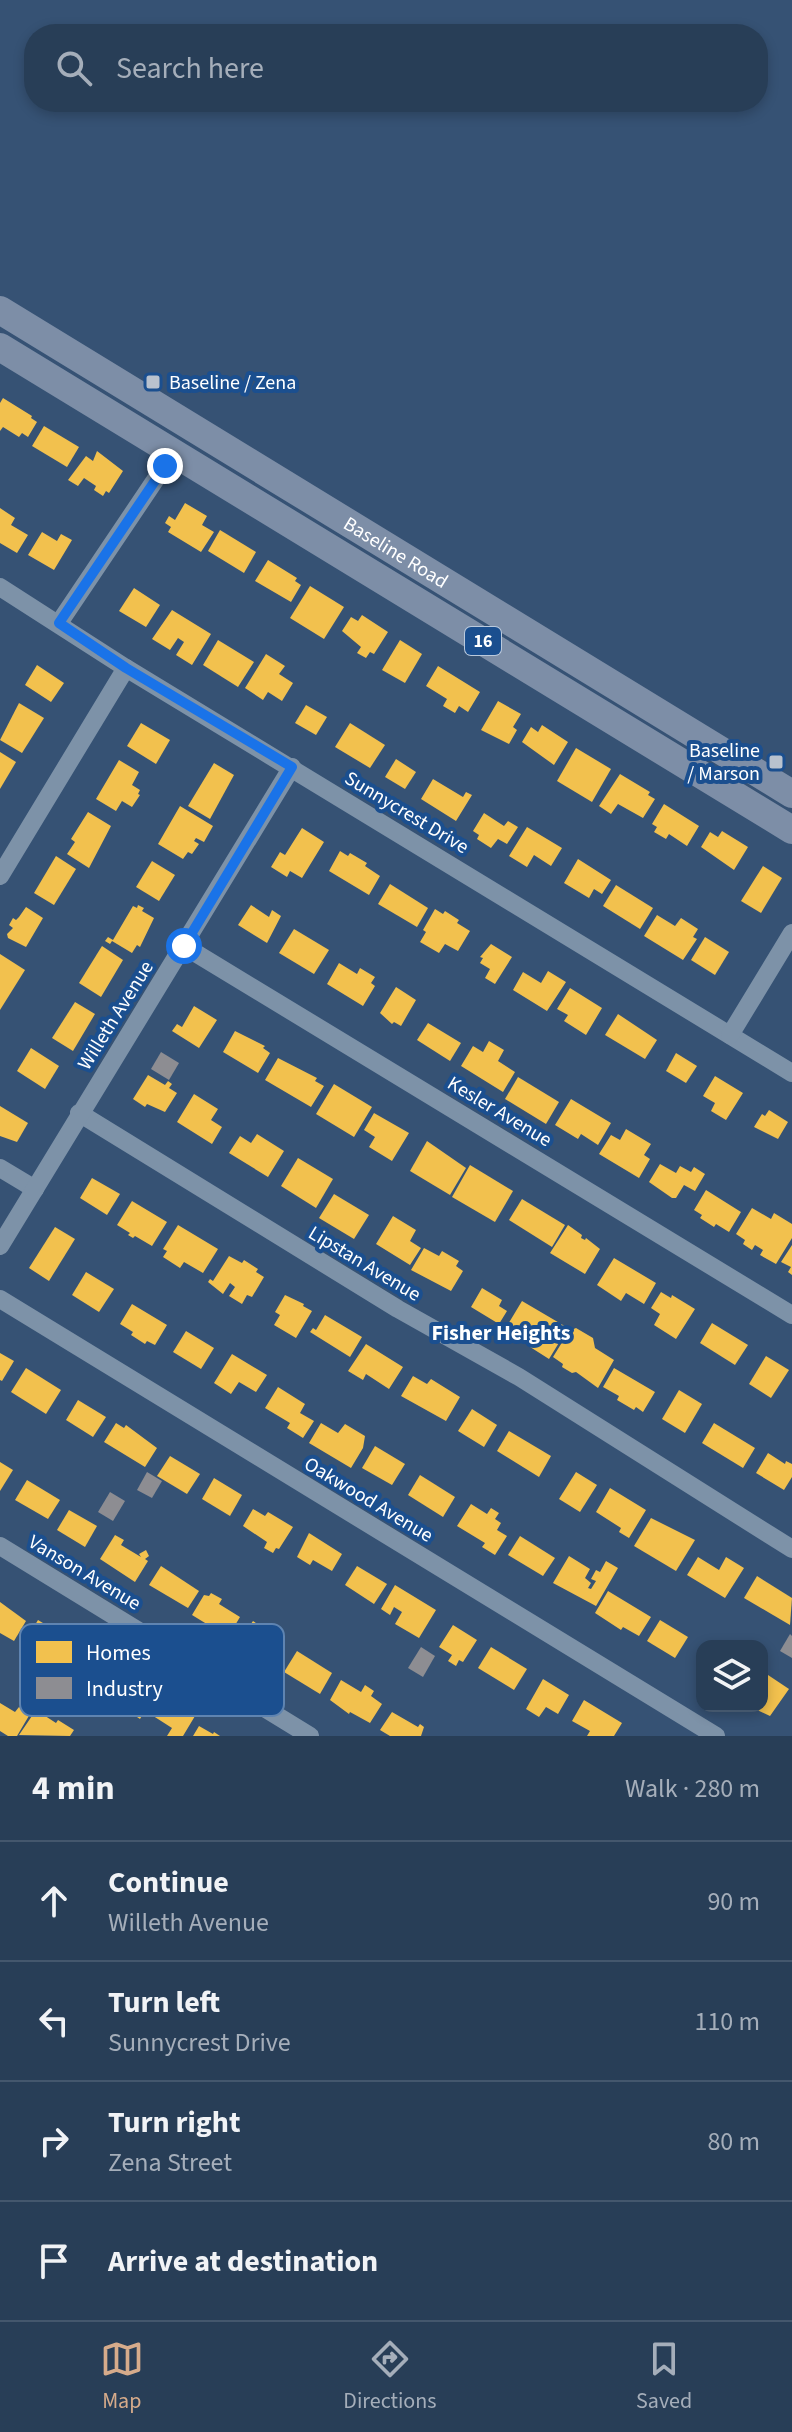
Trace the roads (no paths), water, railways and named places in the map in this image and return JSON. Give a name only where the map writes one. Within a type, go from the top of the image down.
[{"type":"main road","name":"Baseline Road","points":[[0,310],[792,794]]},
{"type":"main road","name":"Baseline Road","points":[[0,347],[792,830]]},
{"type":"street","points":[[59,623],[174,452]]},
{"type":"street","name":"Sunnycrest Drive","points":[[0,587],[126,668],[792,1073]]},
{"type":"street","points":[[0,876],[126,668]]},
{"type":"street","name":"Willeth Avenue","points":[[0,1246],[292,767]]},
{"type":"street","points":[[730,1035],[792,933]]},
{"type":"street","name":"Kesler Avenue","points":[[184,946],[792,1315]]},
{"type":"street","name":"Lipstan Avenue","points":[[79,1113],[398,1309],[519,1377],[792,1549]]},
{"type":"street","points":[[0,1168],[35,1189]]},
{"type":"street","name":"Oakwood Avenue","points":[[0,1299],[716,1736]]},
{"type":"street","name":"Vanson Avenue","points":[[0,1546],[127,1624]]},
{"type":"street","name":"Vanson Avenue","points":[[277,1716],[310,1736]]},
{"type":"place","name":"Baseline / Zena","points":[[153,382]]},
{"type":"place","name":"Baseline / Marson","points":[[776,762]]},
{"type":"district","name":"Fisher Heights","points":[[501,1332]]}]
